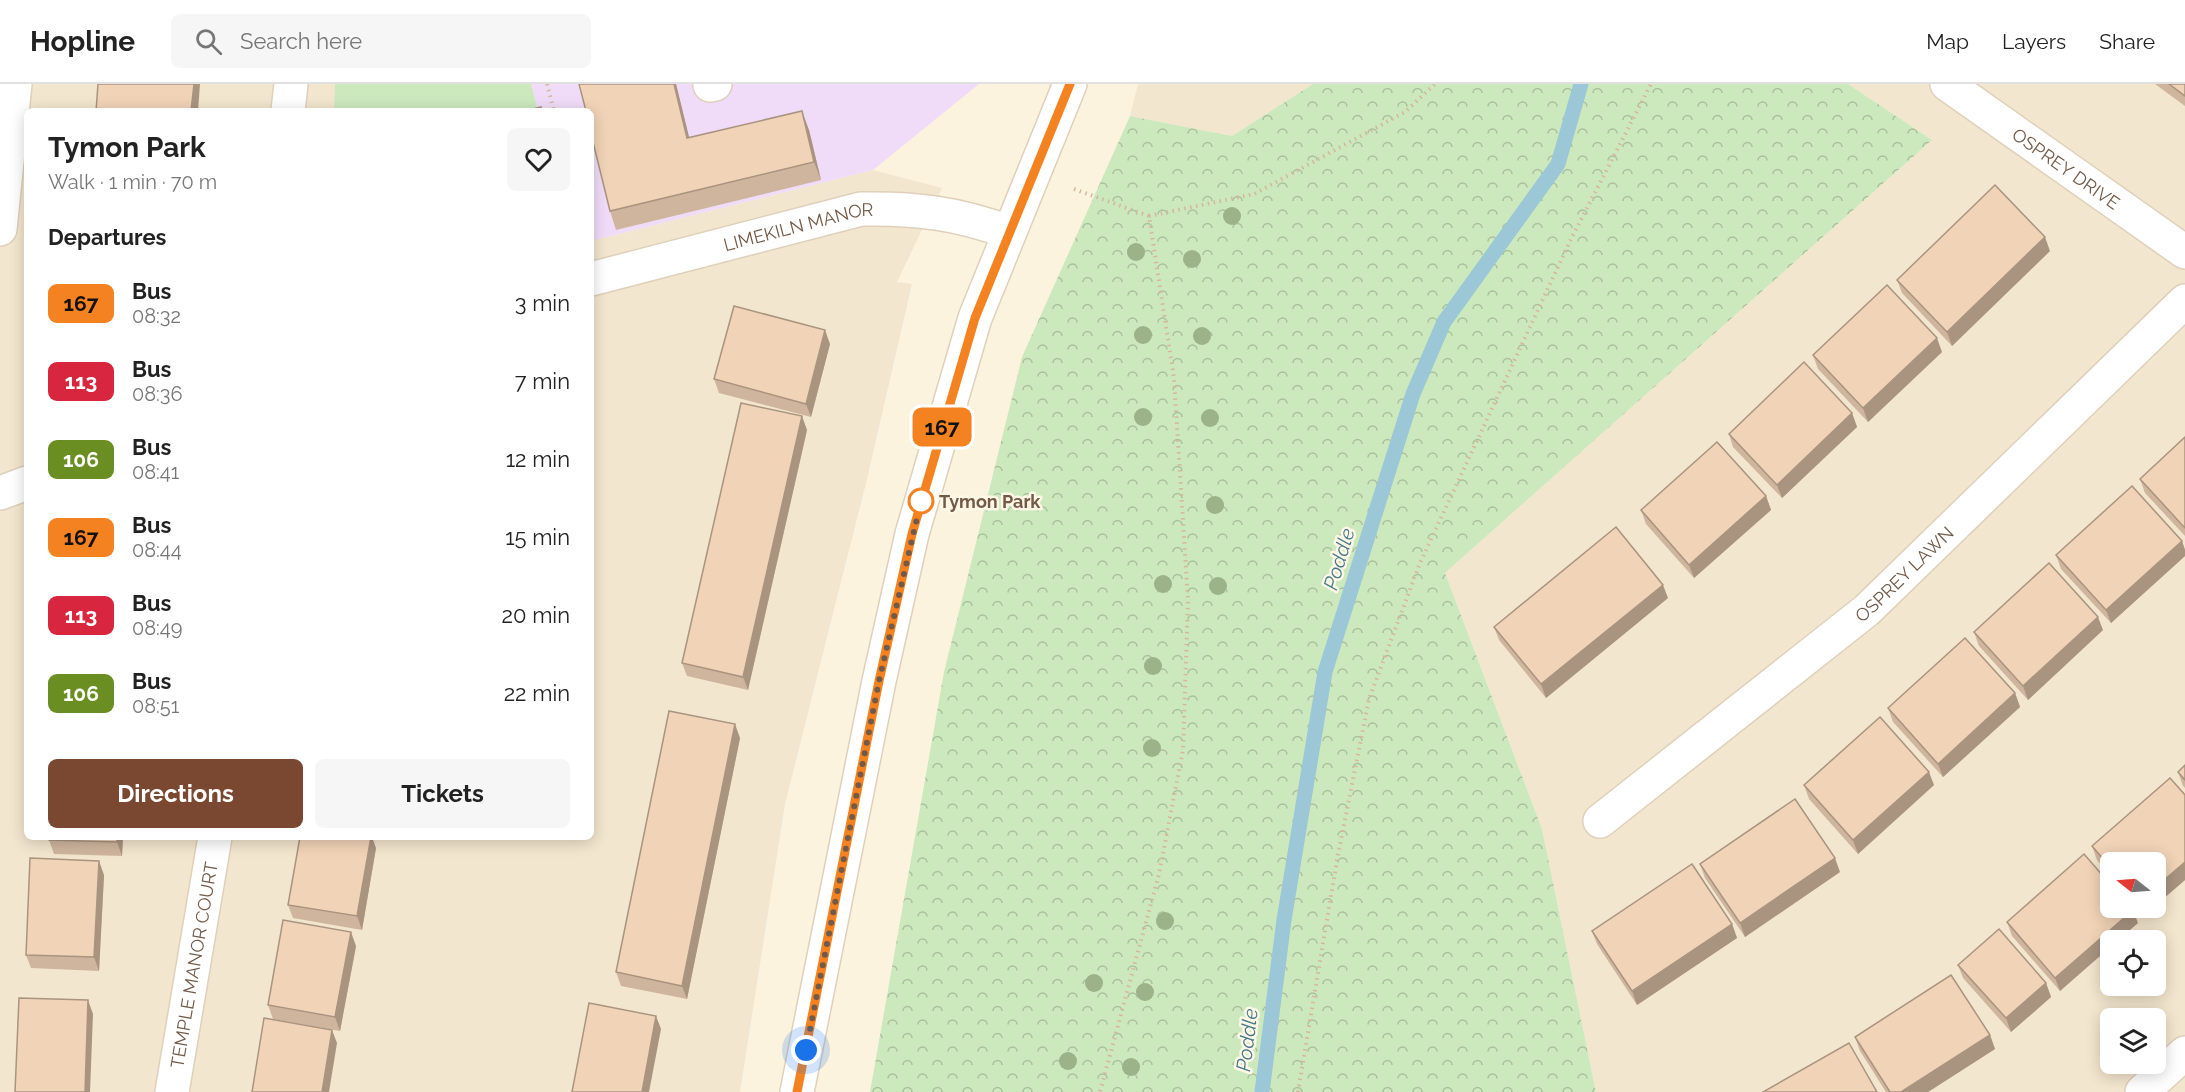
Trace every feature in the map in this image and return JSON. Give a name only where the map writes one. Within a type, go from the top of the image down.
[{"type":"street","points":[[0,229],[15,84]]},
{"type":"street","points":[[288,108],[291,84]]},
{"type":"street","points":[[797,1092],[879,681],[912,534],[975,318],[1070,84]]},
{"type":"street","name":"OSPREY DRIVE","points":[[1947,84],[2185,252]]},
{"type":"street","name":"LIMEKILN MANOR","points":[[594,278],[861,209],[904,208],[938,211],[976,220],[1009,232]]},
{"type":"street","name":"OSPREY LAWN","points":[[1600,821],[1867,610],[2185,301]]},
{"type":"street","points":[[0,493],[24,484]]},
{"type":"street","name":"TEMPLE MANOR COURT","points":[[172,1092],[214,840]]},
{"type":"street","points":[[2142,1092],[2185,1053]]},
{"type":"path","points":[[547,84],[553,108]]},
{"type":"path","points":[[1074,189],[1149,216],[1254,194],[1405,112],[1435,84]]},
{"type":"path","points":[[1298,1092],[1337,860],[1370,699],[1420,563],[1571,239],[1651,84]]},
{"type":"path","points":[[1100,1092],[1159,874],[1183,750],[1188,600],[1174,378],[1149,216]]},
{"type":"shaded area","points":[[0,84],[531,84],[537,108],[24,108],[24,840],[594,840],[594,240],[873,170],[942,188],[897,282],[912,284],[867,479],[785,804],[740,1092],[0,1092]]},
{"type":"shaded area","points":[[531,84],[979,84],[873,170],[594,240],[594,108],[537,108]]},
{"type":"shaded area","points":[[1138,84],[1313,84],[1232,136],[1130,116]]},
{"type":"shaded area","points":[[1848,84],[2185,84],[2185,1092],[1596,1092],[1542,829],[1445,573],[1932,140]]},
{"type":"green space","points":[[335,84],[531,84],[537,108],[334,108]]},
{"type":"green space","name":"Tymon Park","points":[[1313,84],[1848,84],[1932,140],[1445,573],[1542,829],[1596,1092],[870,1092],[944,672],[1022,357],[1130,116],[1232,136]]},
{"type":"building","points":[[98,84],[194,84],[191,108],[96,108]]},
{"type":"building","points":[[579,84],[674,84],[687,138],[802,111],[814,162],[610,211],[594,146],[594,108],[585,108]]},
{"type":"building","points":[[2169,84],[2185,84],[2185,96]]},
{"type":"building","points":[[1995,185],[2045,237],[1947,332],[1897,280]]},
{"type":"building","points":[[1887,285],[1937,338],[1863,408],[1813,355]]},
{"type":"building","points":[[734,306],[825,330],[806,404],[714,379]]},
{"type":"building","points":[[1804,362],[1852,413],[1777,485],[1729,434]]},
{"type":"building","points":[[741,403],[802,416],[743,677],[682,663]]},
{"type":"building","points":[[2185,437],[2185,528],[2140,479]]},
{"type":"building","points":[[1717,442],[1766,496],[1689,565],[1641,510]]},
{"type":"building","points":[[2132,486],[2182,541],[2106,610],[2056,555]]},
{"type":"building","points":[[1616,527],[1663,585],[1541,684],[1494,627]]},
{"type":"building","points":[[2049,563],[2098,617],[2023,686],[1974,632]]},
{"type":"building","points":[[1965,638],[2015,693],[1938,764],[1888,708]]},
{"type":"building","points":[[669,711],[735,724],[682,986],[616,972]]},
{"type":"building","points":[[1880,717],[1929,772],[1853,840],[1804,785]]},
{"type":"building","points":[[2185,765],[2185,780],[2178,772]]},
{"type":"building","points":[[2170,778],[2185,795],[2185,862],[2166,878],[2166,852],[2100,852],[2100,855],[2092,846]]},
{"type":"building","points":[[1795,799],[1835,858],[1740,923],[1700,864]]},
{"type":"building","points":[[49,840],[117,840],[117,842]]},
{"type":"building","points":[[299,840],[370,840],[357,916],[288,905]]},
{"type":"building","points":[[2084,854],[2100,872],[2100,918],[2124,918],[2110,930],[2100,930],[2100,939],[2055,978],[2007,922]]},
{"type":"building","points":[[30,858],[99,861],[94,957],[26,955]]},
{"type":"building","points":[[1692,864],[1732,924],[1632,991],[1592,931]]},
{"type":"building","points":[[283,920],[351,932],[335,1017],[268,1005]]},
{"type":"building","points":[[1999,929],[2046,983],[2006,1018],[1958,965]]},
{"type":"building","points":[[1951,975],[1990,1035],[1901,1092],[1890,1092],[1855,1037]]},
{"type":"building","points":[[19,998],[88,1000],[85,1092],[15,1092]]},
{"type":"building","points":[[589,1003],[656,1016],[642,1092],[572,1092]]},
{"type":"building","points":[[264,1018],[332,1030],[322,1092],[252,1092]]},
{"type":"building","points":[[1849,1043],[1877,1092],[1763,1092]]},
{"type":"waterway","name":"Poddle","points":[[1262,1092],[1284,920],[1325,672],[1413,394],[1444,322],[1558,164],[1581,84]]},
{"type":"bus line","name":"167","points":[[797,1092],[879,681],[912,534],[975,318],[1070,84]]},
{"type":"place","name":"Tymon Park","points":[[921,501]]},
{"type":"route","points":[[806,1050],[879,681],[921,501]]}]
